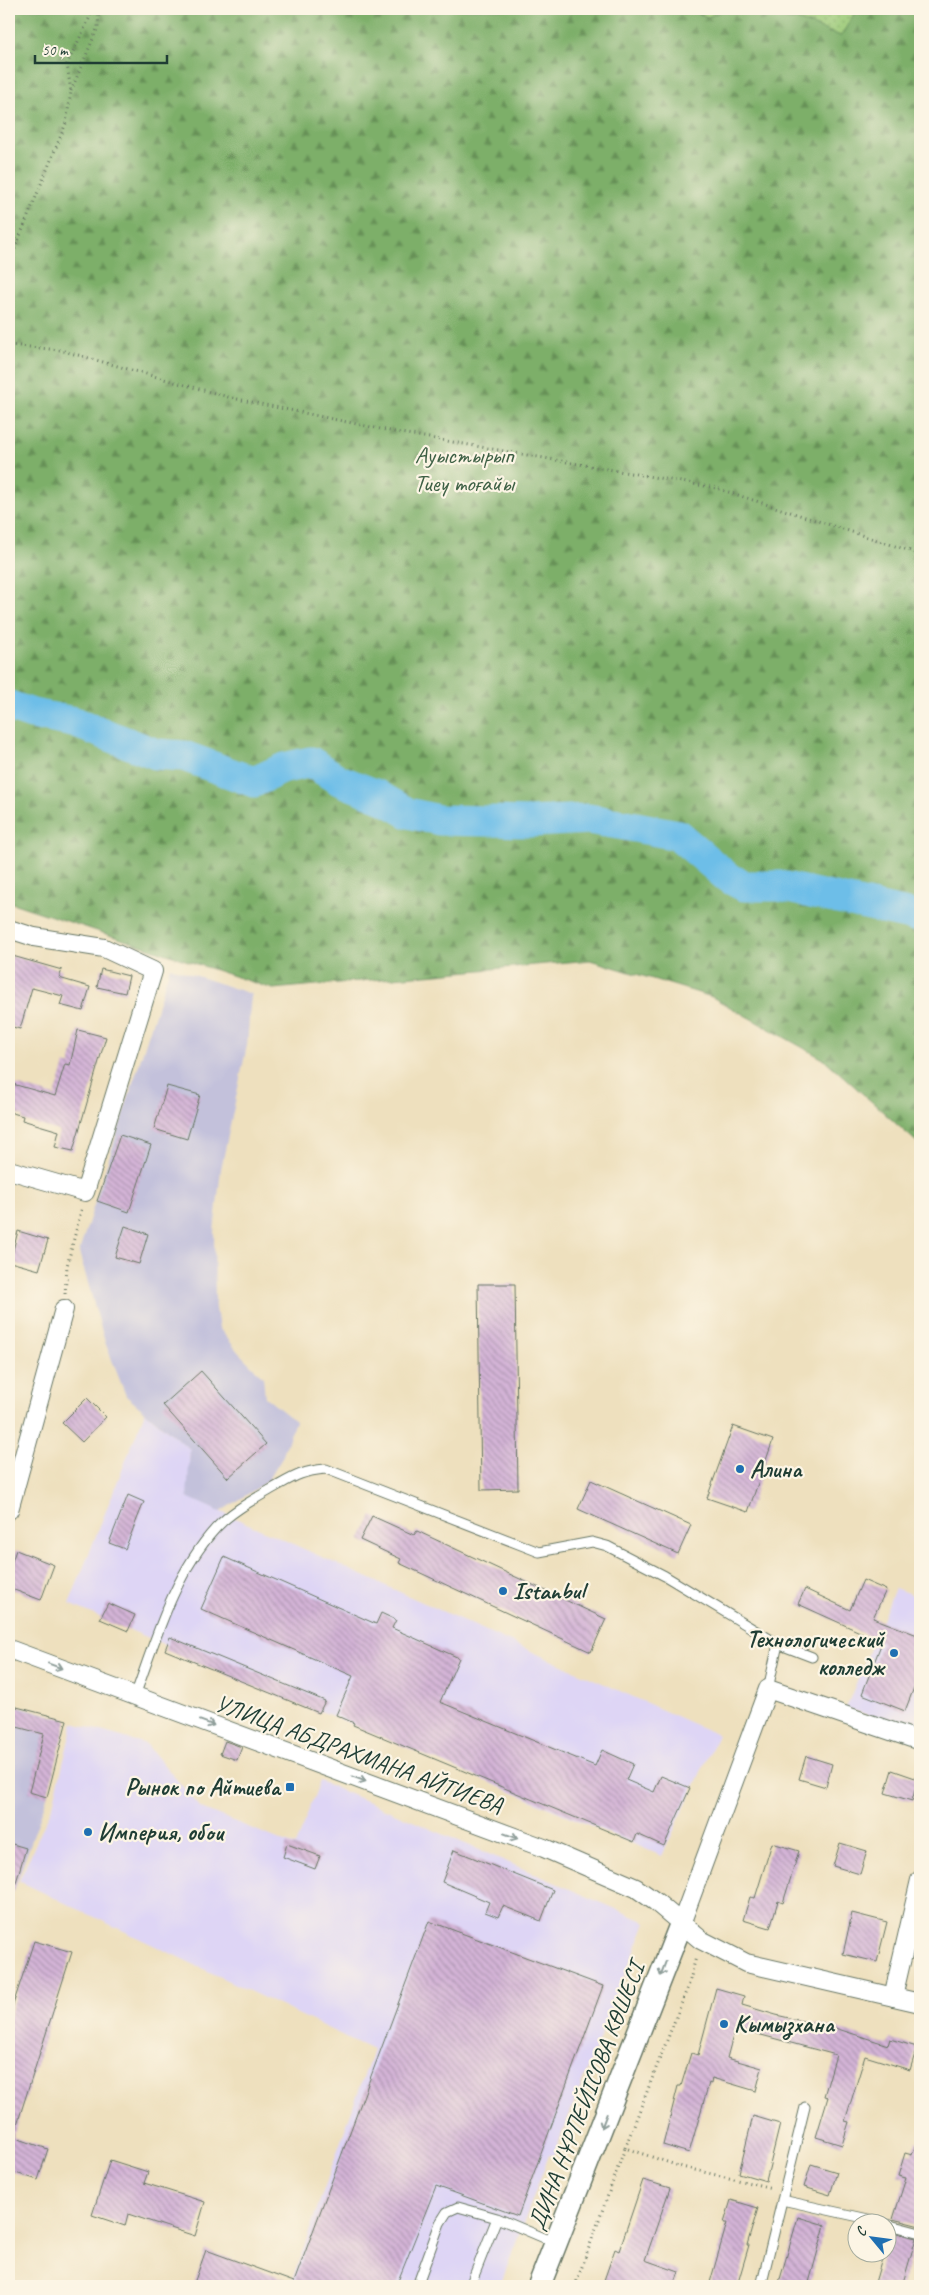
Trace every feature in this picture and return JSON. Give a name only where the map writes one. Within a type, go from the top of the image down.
[{"type":"street","points":[[9,929],[34,937],[104,948],[153,971],[85,1192],[9,1170]]},
{"type":"street","points":[[9,1510],[64,1309]]},
{"type":"street","name":"УЛИЦА АБДРАХМАНА АЙТИЕВА","points":[[9,1649],[544,1848],[636,1888],[656,1902],[701,1940],[746,1963],[920,2003]]},
{"type":"street","points":[[681,1924],[768,1689],[920,1741]]},
{"type":"street","points":[[893,1997],[920,1880]]},
{"type":"street","name":"ДИНА НҰРПЕЙІСОВА КӨШЕСІ","points":[[539,2286],[681,1924]]},
{"type":"lane","points":[[135,1696],[165,1616],[196,1553],[218,1526],[248,1503],[306,1470],[326,1469],[539,1552],[592,1542],[606,1546],[665,1576],[778,1644],[812,1657]]},
{"type":"lane","points":[[768,1689],[775,1667],[778,1644]]},
{"type":"lane","points":[[761,2286],[805,2107]]},
{"type":"lane","points":[[782,2200],[846,2214]]},
{"type":"lane","points":[[418,2286],[446,2212],[458,2207],[497,2218],[556,2243]]},
{"type":"lane","points":[[470,2286],[497,2218]]},
{"type":"lane","points":[[896,2227],[920,2233]]},
{"type":"path","points":[[71,92],[67,64],[94,9]]},
{"type":"path","points":[[9,263],[66,123],[71,92],[98,27],[99,9]]},
{"type":"path","points":[[9,345],[60,350],[232,398],[395,432],[716,488],[920,554]]},
{"type":"path","points":[[64,1309],[67,1266],[85,1192]]},
{"type":"path","points":[[575,2286],[625,2148],[689,1984],[701,1940]]},
{"type":"path","points":[[625,2148],[682,2167],[773,2189],[782,2200]]},
{"type":"shaded area","points":[[170,967],[251,994],[247,1045],[221,1169],[214,1232],[215,1302],[219,1328],[239,1353],[263,1377],[265,1397],[295,1421],[282,1458],[268,1481],[220,1512],[187,1497],[190,1449],[126,1396],[105,1342],[79,1252]]},
{"type":"shaded area","points":[[145,1412],[190,1449],[188,1497],[718,1735],[662,1856],[69,1604]]},
{"type":"shaded area","name":"Технологический колледж","points":[[895,1588],[920,1598],[920,1725],[918,1731],[846,1708]]},
{"type":"shaded area","points":[[9,1703],[67,1720],[47,1797],[14,1891],[9,1889]]},
{"type":"shaded area","points":[[73,1723],[146,1744],[201,1808],[295,1846],[320,1781],[646,1922],[553,2156],[549,2155],[500,2286],[203,2286],[216,2256],[291,2283],[373,2050],[19,1881],[53,1805]]},
{"type":"green space","name":"Ауыстырып Тиеу тоғайы","points":[[9,9],[686,9],[708,17],[726,9],[768,9],[841,36],[857,9],[920,9],[920,1145],[825,1060],[712,997],[590,960],[273,989],[9,902]]},
{"type":"green space","points":[[686,9],[726,9],[708,17]]},
{"type":"green space","points":[[768,9],[857,9],[842,37]]},
{"type":"building","points":[[9,955],[62,970],[59,978],[90,987],[83,1011],[60,1005],[63,996],[32,988],[20,1029],[9,1026]]},
{"type":"building","points":[[101,969],[129,976],[125,993],[97,987]]},
{"type":"building","points":[[78,1030],[106,1037],[73,1151],[55,1147],[59,1131],[22,1120],[23,1116],[9,1112],[9,1083],[55,1096],[65,1064],[70,1065]]},
{"type":"building","points":[[167,1086],[200,1095],[187,1139],[154,1129]]},
{"type":"building","points":[[120,1135],[151,1145],[129,1212],[97,1201]]},
{"type":"building","points":[[125,1226],[148,1234],[139,1264],[115,1257]]},
{"type":"building","points":[[18,1231],[48,1240],[39,1270],[10,1262]]},
{"type":"building","points":[[478,1284],[515,1284],[518,1489],[481,1490]]},
{"type":"building","points":[[201,1371],[266,1444],[228,1478],[163,1405]]},
{"type":"building","points":[[87,1398],[106,1417],[82,1442],[62,1423]]},
{"type":"building","name":"Алина","points":[[733,1426],[773,1440],[748,1512],[707,1498]]},
{"type":"building","points":[[591,1480],[691,1525],[678,1554],[578,1509]]},
{"type":"building","points":[[128,1495],[144,1502],[125,1549],[109,1543]]},
{"type":"building","name":"Istanbul","points":[[372,1516],[414,1535],[417,1531],[606,1619],[591,1652],[399,1563],[401,1559],[360,1540]]},
{"type":"building","points":[[16,1550],[54,1565],[41,1600],[9,1588],[9,1570]]},
{"type":"building","points":[[224,1557],[376,1624],[381,1613],[396,1620],[392,1628],[459,1658],[440,1702],[595,1766],[602,1750],[633,1764],[626,1780],[654,1792],[661,1776],[690,1788],[664,1846],[637,1834],[634,1842],[353,1725],[354,1723],[336,1715],[353,1676],[201,1609]]},
{"type":"building","points":[[863,1580],[886,1590],[873,1618],[920,1636],[920,1672],[905,1711],[862,1694],[882,1642],[798,1604],[805,1589],[850,1610]]},
{"type":"building","points":[[108,1603],[135,1615],[128,1631],[100,1619]]},
{"type":"building","points":[[170,1637],[325,1701],[319,1713],[165,1650]]},
{"type":"building","points":[[9,1705],[67,1720],[47,1797],[29,1792],[44,1734],[9,1725]]},
{"type":"building","points":[[225,1741],[242,1747],[237,1760],[220,1754]]},
{"type":"building","points":[[806,1756],[832,1764],[826,1787],[799,1779]]},
{"type":"building","points":[[892,1770],[918,1779],[912,1801],[885,1793]]},
{"type":"building","points":[[9,1843],[26,1848],[13,1893],[9,1893]]},
{"type":"building","points":[[772,1843],[799,1851],[783,1903],[778,1901],[770,1928],[743,1920],[750,1897],[755,1898]]},
{"type":"building","points":[[840,1843],[867,1851],[860,1874],[833,1866]]},
{"type":"building","points":[[287,1844],[320,1856],[315,1869],[283,1857]]},
{"type":"building","points":[[454,1850],[553,1890],[541,1921],[503,1906],[498,1917],[485,1912],[489,1902],[442,1882]]},
{"type":"building","points":[[852,1913],[887,1922],[877,1962],[843,1954]]},
{"type":"building","points":[[429,1921],[603,1986],[518,2216],[436,2186],[396,2286],[193,2286],[206,2250],[294,2282]]},
{"type":"building","points":[[34,1941],[72,1952],[13,2137],[48,2149],[38,2180],[9,2171],[9,2017]]},
{"type":"building","points":[[716,1988],[744,1996],[742,2005],[776,2015],[838,2029],[888,2045],[890,2039],[917,2047],[910,2070],[865,2056],[845,2121],[849,2122],[842,2145],[816,2137],[828,2097],[824,2096],[836,2055],[735,2028],[727,2058],[762,2068],[756,2091],[712,2078],[689,2153],[663,2145],[678,2086],[681,2086],[691,2053],[698,2055]]},
{"type":"building","points":[[753,2116],[780,2124],[766,2181],[739,2173]]},
{"type":"building","points":[[917,2141],[920,2142],[920,2226],[896,2220],[895,2212],[906,2178],[898,2176],[905,2153],[912,2155]]},
{"type":"building","points":[[110,2160],[148,2172],[144,2183],[205,2202],[195,2236],[128,2214],[125,2226],[92,2215]]},
{"type":"building","points":[[811,2164],[837,2172],[830,2195],[804,2187]]},
{"type":"building","points":[[643,2180],[670,2188],[645,2260],[679,2272],[674,2286],[611,2286],[603,2283],[615,2249],[619,2251]]},
{"type":"building","points":[[731,2200],[758,2208],[747,2245],[749,2245],[737,2286],[709,2286],[727,2223],[724,2223]]},
{"type":"building","points":[[798,2217],[825,2225],[808,2286],[778,2286]]},
{"type":"building","points":[[896,2233],[916,2238],[902,2286],[874,2286],[881,2262],[896,2262]]},
{"type":"waterway","points":[[9,706],[32,714],[74,722],[156,754],[184,756],[254,782],[284,768],[311,762],[339,780],[379,796],[408,813],[439,820],[530,822],[588,819],[678,835],[727,877],[744,886],[780,886],[920,917]]},
{"type":"place","name":"Алина","points":[[740,1469]]},
{"type":"place","name":"Istanbul","points":[[503,1591]]},
{"type":"place","name":"Технологический колледж","points":[[894,1653]]},
{"type":"place","name":"Рынок по Айтиева","points":[[290,1787]]},
{"type":"place","name":"Империя, обои","points":[[88,1832]]},
{"type":"place","name":"Кымызхана","points":[[724,2024]]}]
